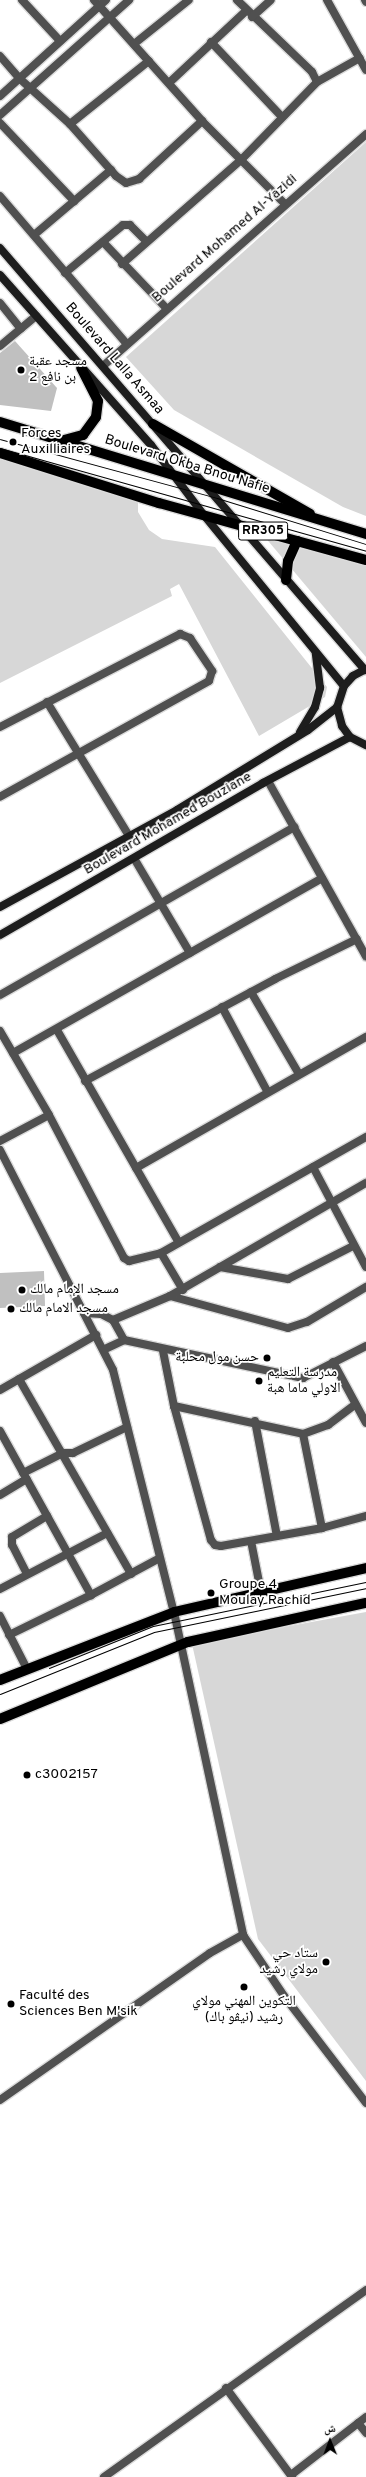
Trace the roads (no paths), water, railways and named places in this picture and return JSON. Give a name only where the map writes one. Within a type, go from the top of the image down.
[{"type":"main road","name":"Boulevard Lalla Asmaa","points":[[0,248],[153,424],[210,487],[286,580],[366,670]]},
{"type":"main road","name":"Boulevard Lalla Asmaa","points":[[1,277],[158,455],[203,514],[344,686]]},
{"type":"main road","points":[[62,441],[83,435],[96,416],[98,401],[81,368]]},
{"type":"main road","name":"Boulevard Okba Bnou Nafie","points":[[0,422],[366,534]]},
{"type":"main road","points":[[153,424],[324,522]]},
{"type":"main road","name":"RR305","points":[[0,453],[203,514],[366,560]]},
{"type":"main road","points":[[286,580],[288,561],[297,541]]},
{"type":"main road","points":[[294,739],[315,707],[320,688],[315,650]]},
{"type":"main road","points":[[366,670],[353,676],[344,686],[337,707],[342,726],[350,737],[366,745]]},
{"type":"main road","name":"Boulevard Mohamed Bouziane","points":[[0,907],[129,836],[294,739],[337,707]]},
{"type":"main road","name":"Boulevard Mohamed Bouziane","points":[[0,935],[135,860],[268,781],[350,737]]},
{"type":"main road","points":[[0,1680],[174,1612],[366,1568]]},
{"type":"main road","points":[[0,1719],[180,1645],[366,1603]]},
{"type":"street","points":[[22,0],[60,41]]},
{"type":"street","points":[[0,96],[60,41],[96,3],[106,0]]},
{"type":"street","points":[[0,115],[129,0]]},
{"type":"street","points":[[134,44],[189,0]]},
{"type":"street","points":[[238,0],[252,17],[312,72],[317,82]]},
{"type":"street","points":[[252,17],[271,0]]},
{"type":"street","points":[[328,0],[366,70]]},
{"type":"street","points":[[96,3],[170,82],[202,121],[285,204]]},
{"type":"street","points":[[170,82],[246,10]]},
{"type":"street","points":[[211,42],[282,117]]},
{"type":"street","points":[[0,56],[19,78],[70,124],[111,170],[126,183],[139,179],[202,121]]},
{"type":"street","points":[[122,264],[146,241],[241,160],[317,82],[360,58]]},
{"type":"street","points":[[70,124],[150,61]]},
{"type":"street","points":[[0,123],[74,201]]},
{"type":"street","name":"Boulevard Mohamed Al-Yazidi","points":[[103,366],[166,308],[366,134]]},
{"type":"street","points":[[34,235],[111,170]]},
{"type":"street","points":[[0,196],[127,344]]},
{"type":"street","points":[[65,273],[127,224],[146,241]]},
{"type":"street","points":[[103,242],[122,264],[166,308]]},
{"type":"street","points":[[0,303],[21,329]]},
{"type":"street","points":[[0,346],[36,316]]},
{"type":"street","points":[[0,727],[180,634],[190,638],[212,671],[209,681],[0,797]]},
{"type":"street","points":[[47,702],[77,754],[129,836]]},
{"type":"street","points":[[268,781],[366,956]]},
{"type":"street","points":[[0,995],[162,904],[294,827]]},
{"type":"street","points":[[135,860],[190,953]]},
{"type":"street","points":[[13,1053],[57,1030],[322,878]]},
{"type":"street","points":[[85,1081],[222,1007],[357,939]]},
{"type":"street","points":[[251,992],[299,1074]]},
{"type":"street","points":[[222,1007],[267,1091]]},
{"type":"street","points":[[0,1030],[49,1115],[124,1258],[134,1262],[161,1253],[366,1137]]},
{"type":"street","points":[[57,1030],[179,1243]]},
{"type":"street","points":[[136,1168],[267,1091],[366,1037]]},
{"type":"street","points":[[0,1141],[49,1115]]},
{"type":"street","points":[[0,1150],[104,1349],[127,1427],[158,1559],[174,1612],[243,1935],[284,1996],[366,2103]]},
{"type":"street","points":[[313,1167],[353,1246],[366,1267]]},
{"type":"street","points":[[113,1320],[183,1290],[366,1183]]},
{"type":"street","points":[[220,1268],[288,1279],[353,1246]]},
{"type":"street","points":[[161,1253],[183,1290]]},
{"type":"street","points":[[170,1296],[288,1328],[307,1322],[366,1287]]},
{"type":"street","points":[[84,1313],[101,1314],[113,1320],[124,1340]]},
{"type":"street","points":[[0,1390],[96,1335]]},
{"type":"street","points":[[104,1349],[124,1340],[163,1351],[291,1378],[303,1378],[366,1346]]},
{"type":"street","points":[[163,1351],[174,1406],[210,1540],[221,1546],[322,1528],[366,1516]]},
{"type":"street","points":[[333,1362],[366,1423]]},
{"type":"street","points":[[19,1378],[131,1574]]},
{"type":"street","points":[[174,1406],[255,1421],[303,1434],[328,1425],[355,1405]]},
{"type":"street","points":[[255,1421],[277,1536]]},
{"type":"street","points":[[0,1495],[25,1476],[63,1453],[73,1453],[127,1427]]},
{"type":"street","points":[[0,1431],[91,1594]]},
{"type":"street","points":[[303,1434],[322,1528]]},
{"type":"street","points":[[28,1574],[12,1545],[12,1537],[47,1516]]},
{"type":"street","points":[[0,1589],[67,1552],[107,1533]]},
{"type":"street","points":[[251,1541],[261,1592]]},
{"type":"street","points":[[10,1635],[158,1559]]},
{"type":"street","points":[[0,1616],[27,1669]]},
{"type":"street","points":[[0,2100],[183,1971],[243,1935]]},
{"type":"street","points":[[104,2477],[226,2388],[366,2290]]},
{"type":"street","points":[[226,2388],[292,2476],[366,2417]]},
{"type":"street","points":[[358,2423],[366,2433]]},
{"type":"tram line","points":[[0,439],[217,498],[366,544]]},
{"type":"tram line","points":[[0,448],[366,551]]},
{"type":"tram line","points":[[49,1668],[153,1626],[366,1582]]},
{"type":"tram line","points":[[0,1694],[154,1632],[366,1588]]},
{"type":"place","name":"مسجد عقبة بن نافع 2","points":[[21,370]]},
{"type":"place","name":"Forces Auxilliaires","points":[[13,442]]},
{"type":"place","name":"مسجد الإمام مالك","points":[[22,1290]]},
{"type":"place","name":"مسجد الامام مالك","points":[[11,1309]]},
{"type":"place","name":"حسن مول محلبة","points":[[267,1358]]},
{"type":"place","name":"مدرسة التعليم الاولي ماما هبة","points":[[259,1381]]},
{"type":"place","name":"Groupe 4 Moulay Rachid","points":[[211,1593]]},
{"type":"place","name":"c3002157","points":[[27,1775]]},
{"type":"place","name":"ستاد حي مولاي رشيد","points":[[326,1962]]},
{"type":"place","name":"التكوين المهني مولاي رشيد (نيڤو باك)","points":[[244,1987]]},
{"type":"place","name":"Faculté des Sciences Ben M'sik","points":[[11,2004]]}]
